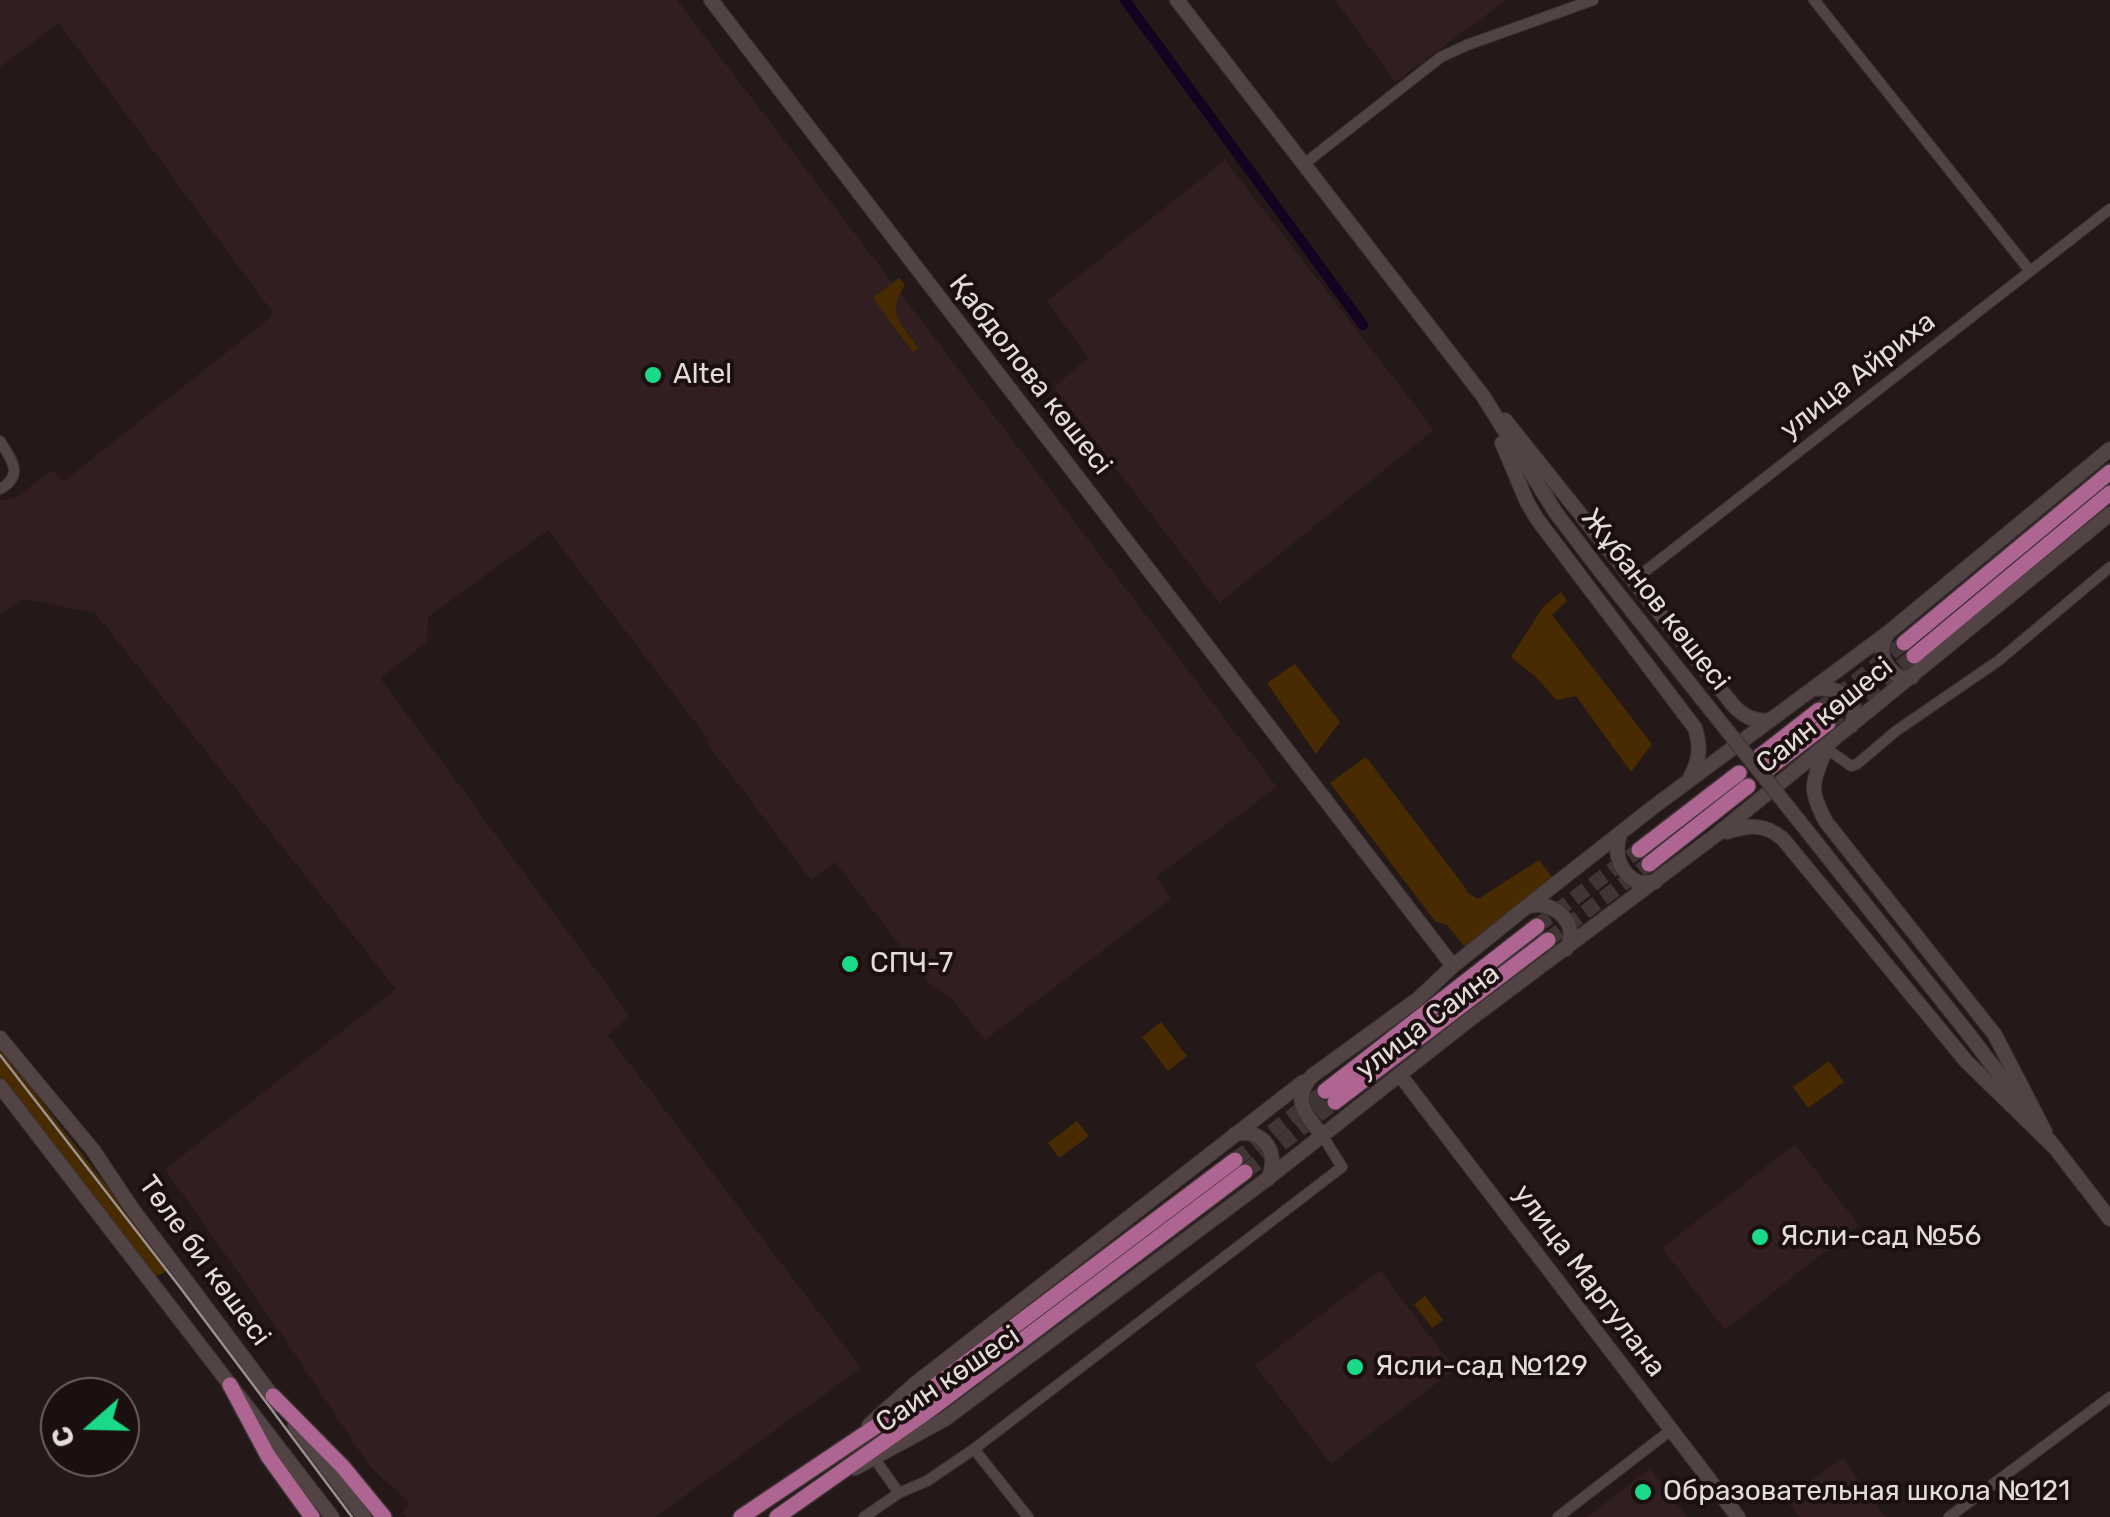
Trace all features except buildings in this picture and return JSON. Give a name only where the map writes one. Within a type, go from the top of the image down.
[{"type":"main road","name":"Қабдолова көшесі","points":[[711,0],[1453,966]]},
{"type":"main road","name":"Жұбанов көшесі","points":[[1176,0],[1482,396],[1556,513],[1601,572],[1967,1032],[2110,1219]]},
{"type":"main road","points":[[1482,396],[1741,713],[1753,720],[1772,720]]},
{"type":"main road","points":[[1482,396],[1537,520],[1694,728],[1700,754],[1688,782]]},
{"type":"main road","name":"Саин көшесі","points":[[841,1450],[916,1383],[1235,1134],[1418,998],[1620,834],[1889,632],[2110,449]]},
{"type":"main road","name":"Саин көшесі","points":[[2110,472],[1909,650],[2110,492]]},
{"type":"main road","name":"Саин көшесі","points":[[1566,950],[1826,748],[2110,514]]},
{"type":"main road","points":[[1889,632],[1882,644],[1885,662],[1900,678],[1912,678]]},
{"type":"main road","points":[[1814,690],[1836,689],[1847,698],[1854,714],[1851,727]]},
{"type":"main road","name":"Саин көшесі","points":[[1764,763],[1823,716]]},
{"type":"main road","points":[[1826,748],[1812,790],[1826,822],[1995,1035],[2053,1146]]},
{"type":"main road","name":"Саин көшесі","points":[[1644,857],[1743,779]]},
{"type":"main road","points":[[1716,835],[1762,826],[1784,839],[1966,1061],[2053,1146]]},
{"type":"main road","points":[[1620,834],[1617,853],[1623,870],[1640,883],[1657,881]]},
{"type":"main road","points":[[1525,908],[1543,904],[1562,916],[1571,934],[1566,950]]},
{"type":"main road","points":[[1537,926],[1330,1096],[1548,940]]},
{"type":"main road","name":"улица Саина","points":[[1322,1135],[1566,950]]},
{"type":"main road","name":"Төле би көшесі","points":[[0,1038],[93,1150],[131,1207],[364,1517]]},
{"type":"main road","name":"улица Маргулана","points":[[1400,1075],[1738,1517]]},
{"type":"main road","points":[[1312,1076],[1302,1087],[1301,1100],[1322,1135]]},
{"type":"main road","name":"Төле би көшесі","points":[[0,1086],[332,1517]]},
{"type":"main road","points":[[1235,1134],[1252,1133],[1268,1146],[1272,1166],[1267,1179]]},
{"type":"main road","name":"Саин көшесі","points":[[824,1484],[945,1419],[1322,1135]]},
{"type":"main road","name":"Саин көшесі","points":[[740,1517],[927,1392],[1240,1166],[935,1406],[824,1484]]},
{"type":"main road","points":[[171,1308],[172,1292],[178,1286],[188,1285],[194,1292]]},
{"type":"main road","points":[[230,1385],[268,1456],[312,1517]]},
{"type":"main road","points":[[273,1396],[343,1466],[384,1517]]},
{"type":"main road","points":[[778,1517],[824,1484]]},
{"type":"street","points":[[1304,164],[1441,57],[1561,5],[1593,0]]},
{"type":"street","points":[[1814,0],[2030,271]]},
{"type":"street","name":"улица Айриха","points":[[1634,580],[2110,208]]},
{"type":"street","points":[[0,441],[15,472],[8,485],[0,489]]},
{"type":"street","points":[[1826,748],[1850,766],[1857,764],[1896,731],[1998,661],[2110,567]]},
{"type":"street","points":[[864,1517],[974,1449],[1342,1166],[1322,1135]]},
{"type":"street","points":[[1950,1517],[2110,1397]]},
{"type":"street","points":[[1558,1517],[1671,1430]]},
{"type":"street","points":[[974,1449],[1028,1517]]},
{"type":"street","points":[[874,1458],[899,1493]]},
{"type":"shaded area","points":[[0,0],[677,0],[1277,787],[1156,877],[1171,899],[985,1040],[951,998],[929,983],[835,862],[811,880],[548,530],[428,617],[427,642],[380,678],[630,1016],[608,1035],[861,1368],[656,1517],[406,1517],[402,1512],[409,1503],[368,1464],[165,1169],[396,989],[95,613],[23,599],[0,616],[0,501],[18,496],[52,470],[64,481],[271,317],[272,312],[59,23],[0,67]]},
{"type":"shaded area","points":[[1335,0],[1507,0],[1395,82]]},
{"type":"shaded area","points":[[1225,160],[1434,430],[1219,603],[1054,387],[1088,358],[1047,301]]},
{"type":"shaded area","points":[[899,278],[905,285],[896,311],[918,348],[913,352],[873,298]]},
{"type":"shaded area","points":[[1561,592],[1567,601],[1552,615],[1652,744],[1631,772],[1576,696],[1556,700],[1511,657],[1543,607]]},
{"type":"shaded area","points":[[1295,664],[1340,722],[1316,754],[1267,683]]},
{"type":"shaded area","points":[[1366,757],[1468,893],[1478,899],[1539,860],[1552,877],[1464,946],[1447,925],[1435,921],[1330,783]]},
{"type":"shaded area","points":[[1161,1022],[1187,1056],[1168,1071],[1142,1037]]},
{"type":"shaded area","points":[[0,1048],[168,1265],[164,1273],[156,1276],[150,1271],[0,1077]]},
{"type":"shaded area","points":[[1829,1061],[1844,1082],[1808,1108],[1793,1087]]},
{"type":"shaded area","points":[[1077,1121],[1089,1136],[1059,1158],[1048,1143]]},
{"type":"shaded area","name":"Ясли-сад №56","points":[[1795,1144],[1859,1225],[1725,1330],[1662,1248]]},
{"type":"shaded area","name":"Ясли-сад №129","points":[[1380,1270],[1455,1369],[1331,1464],[1255,1365]]},
{"type":"shaded area","points":[[1425,1296],[1443,1320],[1432,1328],[1414,1304]]},
{"type":"shaded area","points":[[1843,1458],[1885,1517],[1800,1517],[1785,1499]]},
{"type":"shaded area","name":"Образовательная школа №121","points":[[1650,1468],[1687,1517],[1587,1517]]},
{"type":"waterway","points":[[1125,0],[1363,325]]},
{"type":"tunnel","points":[[1819,710],[1904,643]]},
{"type":"tunnel","points":[[1828,723],[1914,656]]},
{"type":"tunnel","points":[[1537,926],[1639,850]]},
{"type":"tunnel","points":[[1548,940],[1649,864]]},
{"type":"tunnel","points":[[1235,1160],[1325,1091]]},
{"type":"tunnel","points":[[1245,1172],[1335,1102]]},
{"type":"tram line","points":[[0,1055],[352,1517]]},
{"type":"place","name":"Altel","points":[[653,375]]},
{"type":"place","name":"СПЧ-7","points":[[850,964]]},
{"type":"place","name":"Ясли-сад №56","points":[[1760,1237]]},
{"type":"place","name":"Ясли-сад №129","points":[[1355,1367]]},
{"type":"place","name":"Образовательная школа №121","points":[[1643,1492]]}]
